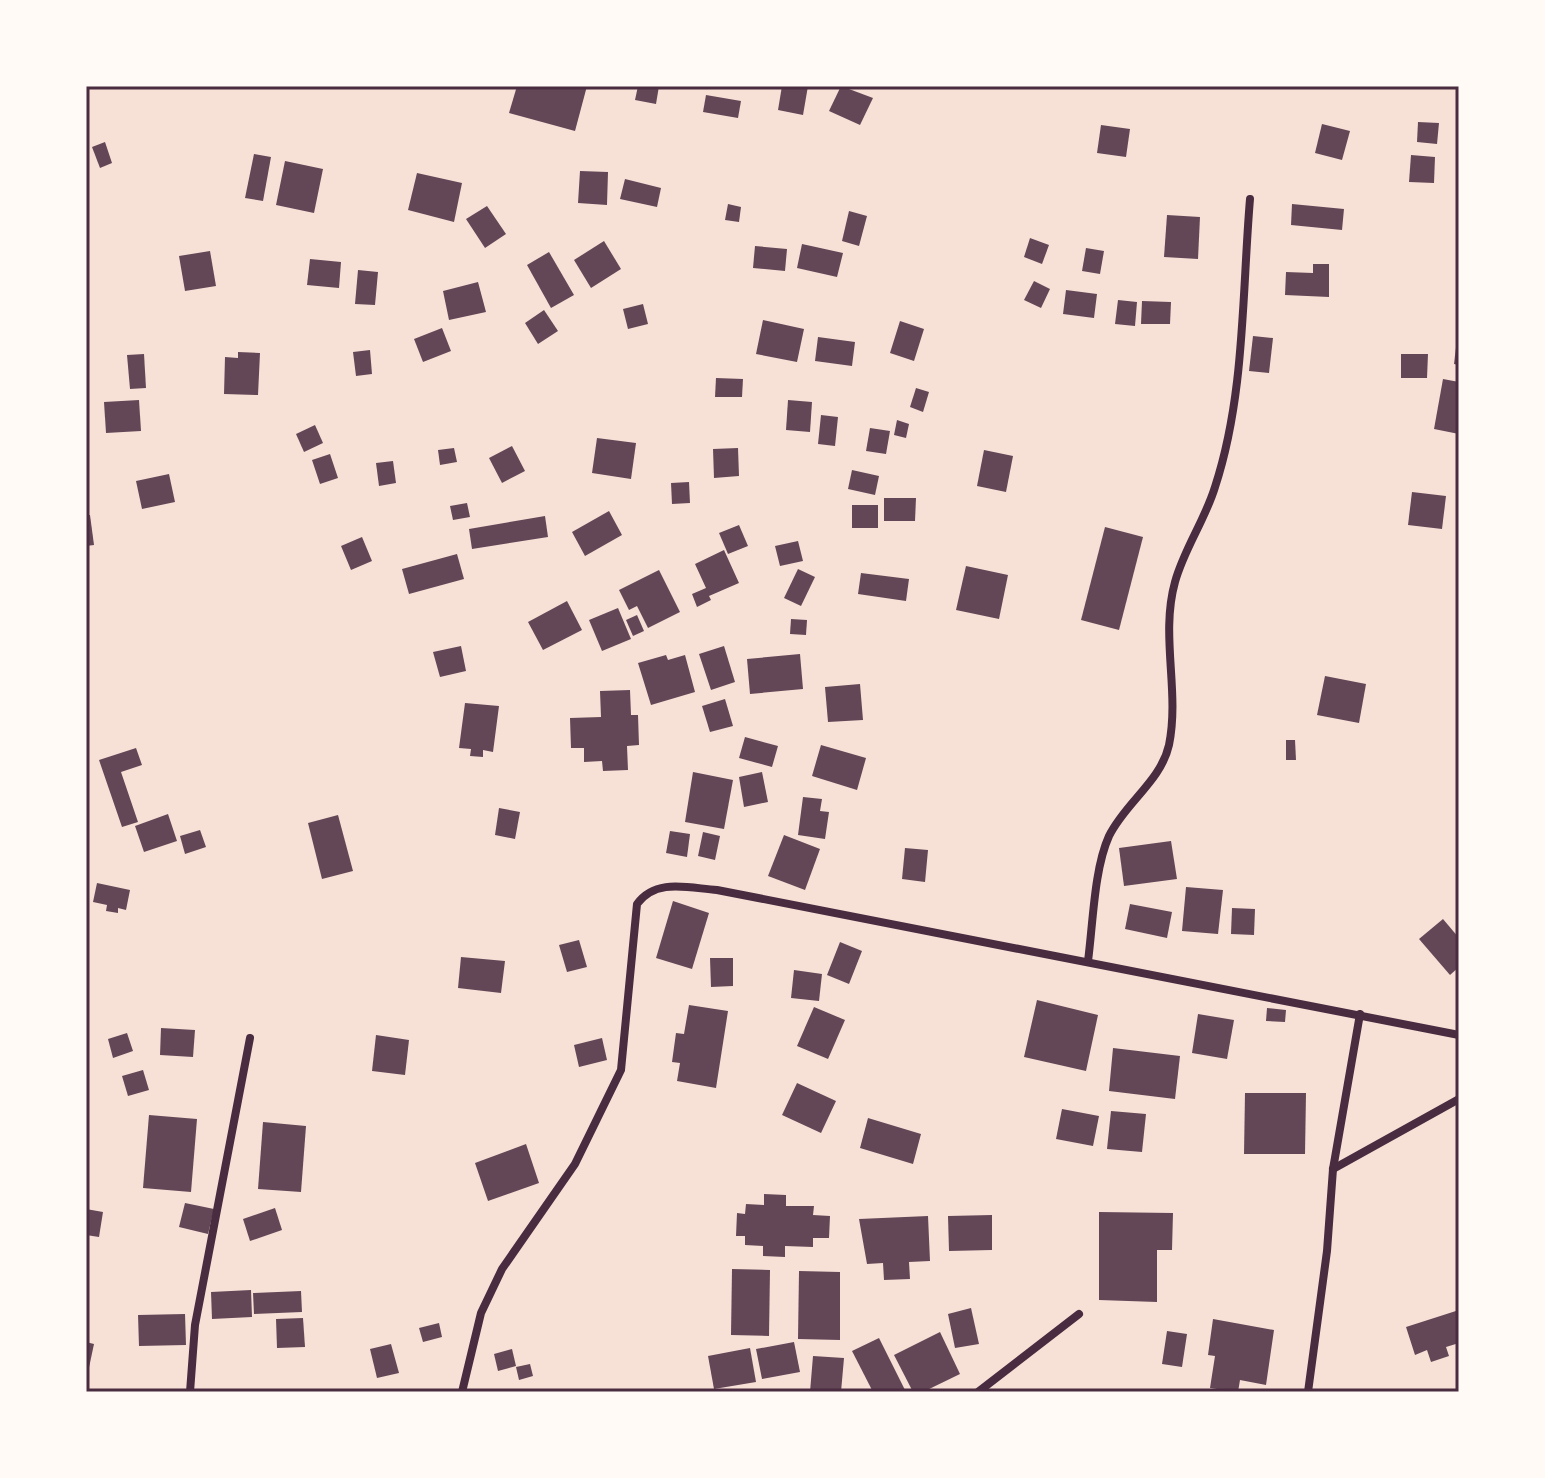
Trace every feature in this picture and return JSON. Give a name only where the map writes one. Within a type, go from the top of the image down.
[{"type":"street","points":[[1088,961],[1100,873],[1109,835],[1152,779],[1168,748],[1171,715],[1167,629],[1175,582],[1215,489],[1233,410],[1250,199]]},
{"type":"street","points":[[462,1392],[481,1313],[502,1269],[575,1164],[621,1070],[637,904],[646,891],[664,886],[717,890],[1459,1035]]},
{"type":"street","points":[[1308,1392],[1326,1264],[1333,1169],[1360,1014]]},
{"type":"street","points":[[190,1392],[195,1325],[250,1038]]},
{"type":"street","points":[[1333,1169],[1459,1099]]},
{"type":"street","points":[[978,1392],[1079,1314]]},
{"type":"building","points":[[517,86],[587,86],[575,131],[509,113]]},
{"type":"building","points":[[638,86],[659,86],[656,104],[635,100]]},
{"type":"building","points":[[782,86],[808,86],[803,115],[778,110]]},
{"type":"building","points":[[841,86],[873,98],[860,125],[829,111]]},
{"type":"building","points":[[706,95],[741,101],[738,118],[703,112]]},
{"type":"building","points":[[1418,122],[1439,123],[1437,144],[1417,142]]},
{"type":"building","points":[[1322,124],[1350,131],[1342,160],[1315,153]]},
{"type":"building","points":[[1101,125],[1130,129],[1126,157],[1097,153]]},
{"type":"building","points":[[105,142],[112,163],[100,168],[92,147]]},
{"type":"building","points":[[254,154],[271,157],[263,201],[245,198]]},
{"type":"building","points":[[1411,155],[1435,157],[1434,183],[1409,182]]},
{"type":"building","points":[[285,161],[323,169],[314,213],[276,205]]},
{"type":"building","points":[[580,171],[608,172],[607,205],[578,203]]},
{"type":"building","points":[[417,173],[462,183],[454,222],[408,210]]},
{"type":"building","points":[[625,179],[661,188],[657,207],[620,199]]},
{"type":"building","points":[[728,204],[741,207],[739,222],[725,220]]},
{"type":"building","points":[[1292,204],[1344,209],[1342,230],[1291,225]]},
{"type":"building","points":[[487,206],[506,234],[485,248],[466,219]]},
{"type":"building","points":[[849,211],[867,216],[859,246],[842,241]]},
{"type":"building","points":[[1167,215],[1200,217],[1198,259],[1164,257]]},
{"type":"building","points":[[1030,238],[1049,245],[1042,264],[1024,257]]},
{"type":"building","points":[[604,241],[621,269],[591,288],[574,260]]},
{"type":"building","points":[[802,244],[843,253],[837,277],[797,268]]},
{"type":"building","points":[[755,246],[787,249],[785,271],[753,268]]},
{"type":"building","points":[[1086,248],[1104,251],[1100,274],[1082,271]]},
{"type":"building","points":[[210,251],[216,286],[185,291],[179,256]]},
{"type":"building","points":[[549,252],[574,295],[551,308],[527,265]]},
{"type":"building","points":[[310,259],[341,262],[339,288],[307,285]]},
{"type":"building","points":[[1313,264],[1329,264],[1329,297],[1285,295],[1286,272],[1313,273]]},
{"type":"building","points":[[358,270],[378,272],[375,305],[355,304]]},
{"type":"building","points":[[1034,281],[1050,289],[1041,308],[1024,300]]},
{"type":"building","points":[[478,282],[486,312],[449,320],[443,291]]},
{"type":"building","points":[[1066,290],[1097,294],[1094,318],[1063,314]]},
{"type":"building","points":[[1118,300],[1137,302],[1135,326],[1115,324]]},
{"type":"building","points":[[1142,301],[1171,302],[1170,324],[1141,324]]},
{"type":"building","points":[[643,304],[648,324],[628,329],[623,309]]},
{"type":"building","points":[[544,310],[558,331],[538,344],[525,323]]},
{"type":"building","points":[[763,320],[804,329],[797,362],[756,354]]},
{"type":"building","points":[[900,321],[924,329],[914,361],[890,353]]},
{"type":"building","points":[[442,328],[451,351],[423,362],[414,339]]},
{"type":"building","points":[[1253,336],[1273,338],[1269,373],[1249,371]]},
{"type":"building","points":[[818,337],[855,342],[852,366],[815,361]]},
{"type":"building","points":[[1459,339],[1459,365],[1454,364]]},
{"type":"building","points":[[370,350],[372,374],[356,376],[353,352]]},
{"type":"building","points":[[238,352],[260,353],[258,395],[224,394],[225,357],[238,358]]},
{"type":"building","points":[[144,354],[146,388],[130,389],[127,355]]},
{"type":"building","points":[[1401,354],[1428,354],[1427,378],[1401,378]]},
{"type":"building","points":[[716,378],[743,379],[742,397],[715,397]]},
{"type":"building","points":[[1443,379],[1459,382],[1459,434],[1434,429]]},
{"type":"building","points":[[916,388],[929,392],[923,412],[910,407]]},
{"type":"building","points":[[139,400],[141,431],[106,433],[104,402]]},
{"type":"building","points":[[788,400],[812,402],[810,432],[786,430]]},
{"type":"building","points":[[821,415],[838,417],[835,446],[818,444]]},
{"type":"building","points":[[897,420],[909,424],[906,438],[894,435]]},
{"type":"building","points":[[315,425],[323,443],[304,452],[296,434]]},
{"type":"building","points":[[870,428],[890,431],[886,454],[866,451]]},
{"type":"building","points":[[597,438],[636,443],[631,479],[592,473]]},
{"type":"building","points":[[512,446],[525,471],[502,483],[489,458]]},
{"type":"building","points":[[454,448],[457,462],[440,465],[438,450]]},
{"type":"building","points":[[738,448],[739,476],[714,478],[713,449]]},
{"type":"building","points":[[984,450],[1013,456],[1006,492],[977,486]]},
{"type":"building","points":[[330,454],[338,478],[320,484],[312,460]]},
{"type":"building","points":[[393,461],[396,483],[379,486],[376,463]]},
{"type":"building","points":[[852,470],[879,476],[875,495],[848,489]]},
{"type":"building","points":[[169,474],[175,502],[142,509],[136,481]]},
{"type":"building","points":[[689,482],[690,503],[672,504],[671,483]]},
{"type":"building","points":[[1412,492],[1446,496],[1442,529],[1408,525]]},
{"type":"building","points":[[884,498],[916,498],[915,521],[884,521]]},
{"type":"building","points":[[467,503],[470,517],[453,520],[450,506]]},
{"type":"building","points":[[852,505],[878,505],[878,528],[852,528]]},
{"type":"building","points":[[609,511],[622,535],[585,556],[572,532]]},
{"type":"building","points":[[86,515],[90,515],[94,545],[86,546]]},
{"type":"building","points":[[545,516],[548,537],[472,549],[469,529]]},
{"type":"building","points":[[739,525],[748,546],[728,554],[719,533]]},
{"type":"building","points":[[1105,527],[1143,537],[1119,630],[1081,620]]},
{"type":"building","points":[[362,537],[372,561],[351,570],[341,546]]},
{"type":"building","points":[[798,541],[803,561],[780,566],[775,546]]},
{"type":"building","points":[[724,550],[739,583],[709,596],[711,600],[697,607],[692,594],[706,588],[695,564]]},
{"type":"building","points":[[457,554],[464,579],[409,594],[402,569]]},
{"type":"building","points":[[966,566],[1008,575],[999,619],[956,610]]},
{"type":"building","points":[[798,569],[815,577],[801,606],[784,598]]},
{"type":"building","points":[[659,570],[680,612],[648,628],[637,606],[629,610],[619,590]]},
{"type":"building","points":[[861,573],[909,579],[906,601],[858,594]]},
{"type":"building","points":[[567,601],[582,630],[543,650],[528,622]]},
{"type":"building","points":[[618,608],[631,639],[602,651],[589,620]]},
{"type":"building","points":[[637,615],[644,631],[633,636],[626,620]]},
{"type":"building","points":[[791,619],[807,620],[806,635],[790,634]]},
{"type":"building","points":[[461,646],[466,671],[440,677],[433,652]]},
{"type":"building","points":[[724,646],[735,682],[711,690],[699,654]]},
{"type":"building","points":[[800,654],[803,689],[750,694],[747,659]]},
{"type":"building","points":[[666,655],[668,660],[685,655],[695,692],[651,705],[638,663]]},
{"type":"building","points":[[1325,676],[1366,684],[1359,723],[1317,715]]},
{"type":"building","points":[[860,684],[863,720],[828,722],[825,687]]},
{"type":"building","points":[[630,690],[631,715],[638,715],[639,745],[627,746],[628,770],[603,771],[602,761],[584,762],[584,748],[571,748],[570,718],[601,717],[600,691]]},
{"type":"building","points":[[725,699],[733,726],[710,732],[702,706]]},
{"type":"building","points":[[465,703],[499,706],[493,752],[483,750],[483,757],[470,756],[471,749],[459,748]]},
{"type":"building","points":[[745,737],[778,746],[772,767],[739,758]]},
{"type":"building","points":[[1286,740],[1295,740],[1296,760],[1286,760]]},
{"type":"building","points":[[821,745],[866,758],[857,790],[812,776]]},
{"type":"building","points":[[136,748],[142,765],[121,772],[138,822],[122,827],[99,760]]},
{"type":"building","points":[[693,772],[733,780],[724,829],[685,822]]},
{"type":"building","points":[[762,772],[768,802],[744,807],[739,777]]},
{"type":"building","points":[[803,797],[822,799],[820,811],[829,812],[825,839],[798,835]]},
{"type":"building","points":[[499,808],[520,812],[515,839],[495,835]]},
{"type":"building","points":[[168,814],[177,841],[144,852],[135,826]]},
{"type":"building","points":[[338,815],[353,871],[322,879],[308,823]]},
{"type":"building","points":[[200,830],[206,847],[185,854],[180,836]]},
{"type":"building","points":[[670,831],[690,834],[687,857],[666,853]]},
{"type":"building","points":[[703,832],[720,836],[715,860],[698,856]]},
{"type":"building","points":[[784,835],[820,849],[805,890],[768,876]]},
{"type":"building","points":[[1171,841],[1177,879],[1124,886],[1119,848]]},
{"type":"building","points":[[905,848],[928,850],[925,882],[902,879]]},
{"type":"building","points":[[97,883],[130,890],[126,910],[118,908],[118,913],[106,911],[107,905],[93,902]]},
{"type":"building","points":[[1186,887],[1223,890],[1218,934],[1182,931]]},
{"type":"building","points":[[673,901],[709,913],[692,969],[656,958]]},
{"type":"building","points":[[1130,904],[1172,912],[1167,938],[1125,929]]},
{"type":"building","points":[[1232,908],[1255,909],[1254,935],[1231,934]]},
{"type":"building","points":[[1443,919],[1459,938],[1459,967],[1450,975],[1419,939]]},
{"type":"building","points":[[579,940],[587,967],[567,972],[559,945]]},
{"type":"building","points":[[840,942],[862,951],[849,984],[827,975]]},
{"type":"building","points":[[461,957],[505,961],[501,993],[458,988]]},
{"type":"building","points":[[710,958],[733,958],[733,986],[711,987]]},
{"type":"building","points":[[794,970],[822,974],[819,1001],[791,998]]},
{"type":"building","points":[[1037,1000],[1098,1015],[1086,1071],[1024,1057]]},
{"type":"building","points":[[689,1005],[728,1011],[716,1088],[677,1081],[680,1063],[672,1062],[676,1033],[684,1034]]},
{"type":"building","points":[[814,1007],[845,1020],[828,1059],[797,1046]]},
{"type":"building","points":[[1267,1008],[1286,1010],[1285,1022],[1266,1021]]},
{"type":"building","points":[[1198,1014],[1234,1020],[1227,1059],[1192,1053]]},
{"type":"building","points":[[161,1028],[195,1030],[193,1057],[160,1055]]},
{"type":"building","points":[[127,1033],[133,1051],[113,1058],[108,1039]]},
{"type":"building","points":[[376,1035],[409,1040],[405,1075],[372,1071]]},
{"type":"building","points":[[602,1038],[607,1060],[579,1067],[574,1045]]},
{"type":"building","points":[[1113,1048],[1180,1056],[1175,1099],[1109,1091]]},
{"type":"building","points":[[143,1070],[149,1090],[128,1096],[122,1076]]},
{"type":"building","points":[[797,1083],[836,1101],[821,1133],[782,1115]]},
{"type":"building","points":[[1245,1093],[1306,1093],[1305,1154],[1244,1154]]},
{"type":"building","points":[[1062,1109],[1099,1116],[1093,1146],[1056,1139]]},
{"type":"building","points":[[1111,1111],[1146,1114],[1142,1152],[1107,1149]]},
{"type":"building","points":[[149,1115],[197,1119],[191,1192],[143,1188]]},
{"type":"building","points":[[868,1118],[921,1134],[913,1164],[860,1148]]},
{"type":"building","points":[[263,1122],[306,1126],[301,1192],[258,1189]]},
{"type":"building","points":[[526,1144],[539,1183],[488,1201],[475,1163]]},
{"type":"building","points":[[764,1194],[786,1195],[786,1206],[814,1206],[813,1215],[830,1216],[829,1238],[813,1238],[813,1247],[785,1246],[785,1257],[763,1256],[763,1246],[745,1245],[745,1236],[736,1236],[737,1213],[745,1214],[746,1204],[764,1205]]},
{"type":"building","points":[[185,1203],[214,1209],[208,1234],[179,1227]]},
{"type":"building","points":[[275,1208],[282,1230],[250,1241],[243,1219]]},
{"type":"building","points":[[86,1209],[103,1212],[99,1237],[86,1235]]},
{"type":"building","points":[[1099,1212],[1173,1213],[1172,1250],[1157,1250],[1157,1302],[1099,1300]]},
{"type":"building","points":[[992,1215],[992,1250],[949,1251],[948,1216]]},
{"type":"building","points":[[928,1216],[930,1261],[909,1262],[910,1279],[884,1280],[883,1263],[867,1264],[859,1219]]},
{"type":"building","points":[[732,1269],[770,1270],[769,1336],[731,1335]]},
{"type":"building","points":[[799,1271],[840,1272],[840,1340],[798,1339]]},
{"type":"building","points":[[251,1290],[252,1317],[212,1319],[211,1292]]},
{"type":"building","points":[[301,1291],[302,1312],[254,1314],[253,1293]]},
{"type":"building","points":[[971,1308],[979,1344],[955,1348],[948,1314]]},
{"type":"building","points":[[1459,1310],[1459,1343],[1446,1347],[1449,1356],[1431,1362],[1427,1350],[1415,1355],[1406,1327]]},
{"type":"building","points":[[185,1314],[186,1345],[139,1346],[138,1315]]},
{"type":"building","points":[[303,1318],[305,1347],[277,1348],[276,1319]]},
{"type":"building","points":[[1213,1319],[1274,1330],[1266,1385],[1240,1380],[1238,1392],[1210,1388],[1215,1356],[1208,1355]]},
{"type":"building","points":[[439,1323],[442,1337],[423,1342],[419,1328]]},
{"type":"building","points":[[1167,1331],[1187,1334],[1182,1367],[1162,1364]]},
{"type":"building","points":[[940,1332],[960,1374],[923,1392],[913,1392],[894,1355]]},
{"type":"building","points":[[879,1338],[906,1392],[873,1392],[852,1351]]},
{"type":"building","points":[[86,1342],[94,1344],[87,1377],[86,1376]]},
{"type":"building","points":[[794,1342],[800,1372],[762,1379],[756,1349]]},
{"type":"building","points":[[391,1344],[399,1373],[377,1378],[370,1349]]},
{"type":"building","points":[[750,1348],[756,1382],[714,1389],[708,1356]]},
{"type":"building","points":[[512,1349],[516,1366],[498,1371],[494,1354]]},
{"type":"building","points":[[813,1356],[844,1358],[841,1392],[810,1392]]},
{"type":"building","points":[[530,1364],[533,1376],[519,1380],[516,1367]]}]
